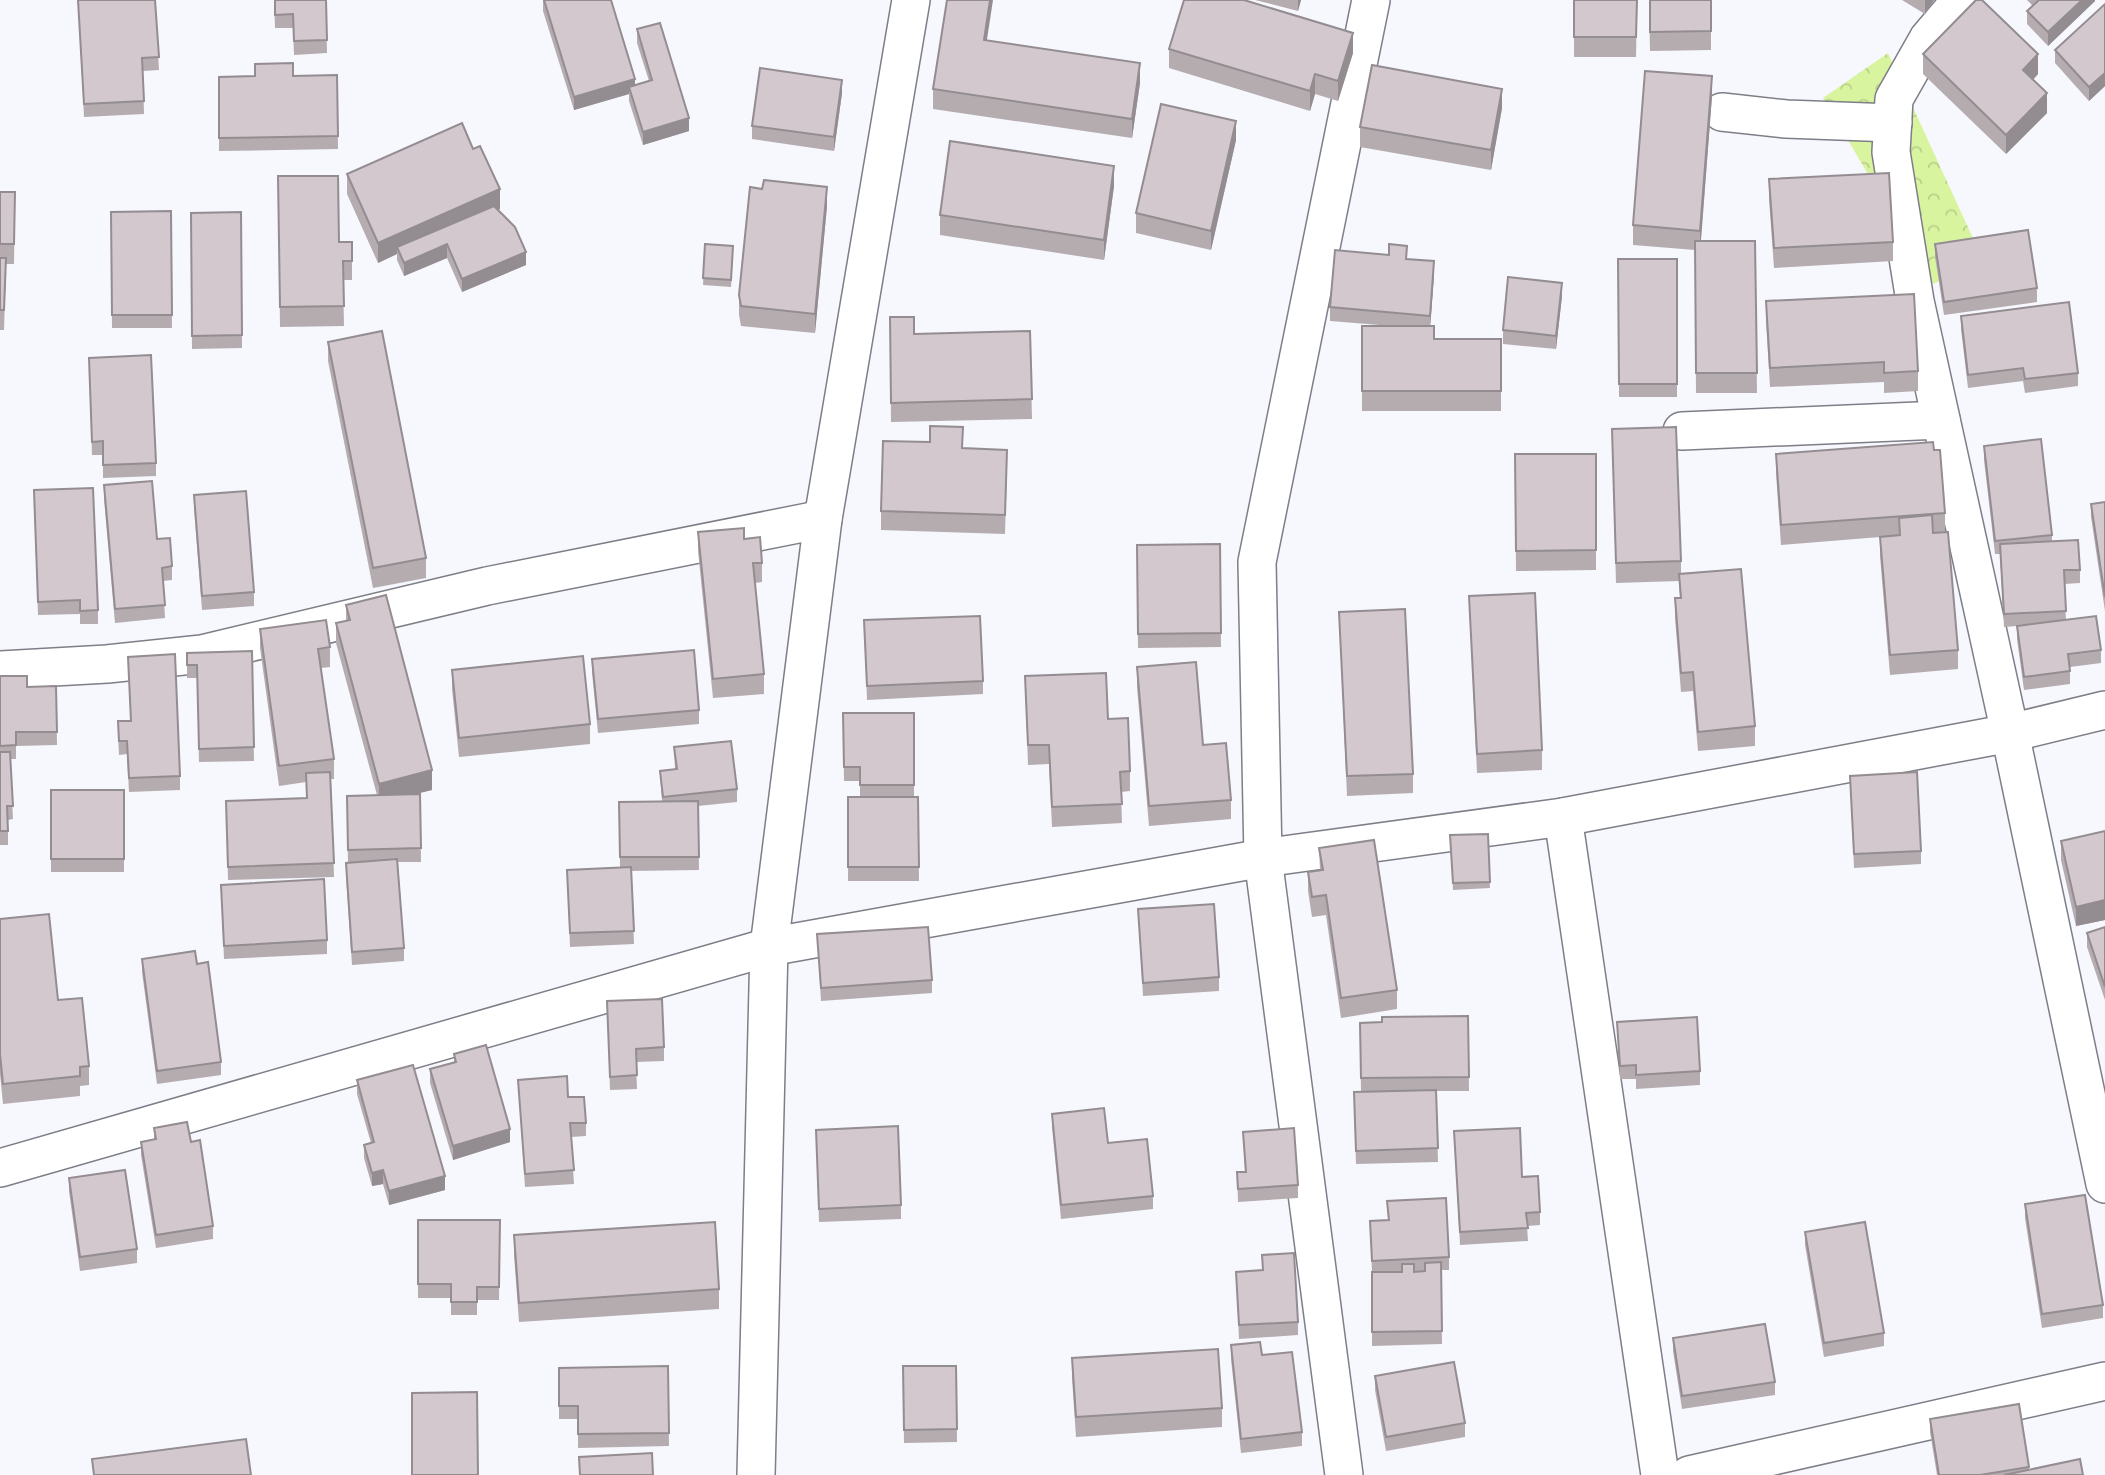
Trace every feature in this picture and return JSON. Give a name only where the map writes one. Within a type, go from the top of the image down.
[{"type":"street","points":[[756,1475],[769,947],[823,519],[911,0]]},
{"type":"street","points":[[1344,1475],[1263,858],[1258,562],[1371,0]]},
{"type":"street","points":[[1961,0],[1928,39],[1894,99],[1891,152],[1915,301],[2105,1184]]},
{"type":"street","points":[[1722,112],[1786,119],[1893,123]]},
{"type":"street","points":[[1682,431],[1941,420]]},
{"type":"street","points":[[0,670],[107,664],[202,654],[487,586],[823,519]]},
{"type":"street","points":[[0,1168],[769,947],[1263,858],[1563,817],[2010,733],[2105,710]]},
{"type":"street","points":[[1563,817],[1660,1475]]},
{"type":"street","points":[[1689,1475],[2105,1381]]},
{"type":"green space","points":[[1888,53],[1983,260],[1933,284],[1823,98]]},
{"type":"building","points":[[78,0],[155,0],[159,57],[142,58],[144,101],[84,104]]},
{"type":"building","points":[[275,0],[326,0],[327,40],[294,41],[293,14],[275,15]]},
{"type":"building","points":[[544,0],[611,0],[635,79],[574,97]]},
{"type":"building","points":[[947,0],[990,0],[984,40],[1140,63],[1132,119],[933,89]]},
{"type":"building","points":[[1184,0],[1244,0],[1353,33],[1338,81],[1315,74],[1310,91],[1169,49]]},
{"type":"building","points":[[1574,0],[1637,0],[1636,37],[1574,37]]},
{"type":"building","points":[[1650,0],[1711,0],[1711,31],[1650,32]]},
{"type":"building","points":[[1976,0],[1982,0],[2038,54],[2023,70],[2047,93],[2006,135],[1923,54]]},
{"type":"building","points":[[2039,0],[2082,0],[2048,32],[2027,11]]},
{"type":"building","points":[[2105,4],[2105,73],[2089,87],[2055,50]]},
{"type":"building","points":[[660,23],[689,118],[643,132],[629,87],[652,80],[637,29]]},
{"type":"building","points":[[293,63],[293,76],[337,75],[338,136],[219,138],[219,77],[255,76],[255,64]]},
{"type":"building","points":[[1372,65],[1502,89],[1491,150],[1360,127]]},
{"type":"building","points":[[760,68],[842,80],[834,137],[752,126]]},
{"type":"building","points":[[1645,71],[1712,76],[1700,231],[1633,225]]},
{"type":"building","points":[[1161,104],[1236,121],[1211,231],[1136,213]]},
{"type":"building","points":[[462,123],[473,149],[480,146],[500,189],[378,243],[347,174]]},
{"type":"building","points":[[950,141],[1114,166],[1104,240],[940,215]]},
{"type":"building","points":[[1889,173],[1893,242],[1774,248],[1769,179]]},
{"type":"building","points":[[278,176],[338,176],[339,242],[352,242],[352,261],[343,261],[344,306],[280,307]]},
{"type":"building","points":[[764,180],[827,187],[815,314],[741,306],[739,295],[750,187],[762,189]]},
{"type":"building","points":[[0,192],[15,192],[14,244],[0,244]]},
{"type":"building","points":[[494,206],[515,227],[526,252],[462,279],[447,244],[404,263],[397,247]]},
{"type":"building","points":[[171,211],[172,315],[112,315],[111,212]]},
{"type":"building","points":[[241,212],[242,335],[192,336],[191,213]]},
{"type":"building","points":[[2028,230],[2037,288],[1944,302],[1935,244]]},
{"type":"building","points":[[1695,241],[1755,241],[1757,373],[1696,373]]},
{"type":"building","points":[[705,244],[733,246],[731,280],[703,278]]},
{"type":"building","points":[[1389,244],[1407,246],[1406,259],[1434,261],[1430,316],[1330,307],[1335,250],[1389,255]]},
{"type":"building","points":[[0,258],[6,258],[4,310],[0,310]]},
{"type":"building","points":[[1618,259],[1677,259],[1677,384],[1619,384]]},
{"type":"building","points":[[1508,277],[1562,283],[1556,336],[1503,330]]},
{"type":"building","points":[[1914,294],[1918,371],[1884,373],[1884,362],[1770,368],[1766,301]]},
{"type":"building","points":[[2069,302],[2078,373],[2025,379],[2023,368],[1968,375],[1961,316]]},
{"type":"building","points":[[890,317],[914,317],[914,334],[1030,331],[1032,399],[891,403]]},
{"type":"building","points":[[1362,326],[1434,326],[1434,339],[1501,339],[1501,391],[1362,391]]},
{"type":"building","points":[[382,331],[426,558],[373,568],[328,342]]},
{"type":"building","points":[[151,355],[156,463],[103,465],[103,441],[92,442],[89,358]]},
{"type":"building","points":[[930,426],[963,427],[962,448],[1007,450],[1005,515],[881,511],[883,441],[930,442]]},
{"type":"building","points":[[1676,427],[1681,561],[1616,563],[1612,429]]},
{"type":"building","points":[[2041,439],[2052,535],[1995,541],[1984,446]]},
{"type":"building","points":[[1933,442],[1934,450],[1940,450],[1945,513],[1781,525],[1776,454]]},
{"type":"building","points":[[1515,454],[1596,454],[1596,550],[1516,551]]},
{"type":"building","points":[[152,481],[157,539],[170,538],[172,566],[162,568],[165,605],[115,609],[104,485]]},
{"type":"building","points":[[93,488],[98,610],[80,611],[80,600],[38,602],[34,490]]},
{"type":"building","points":[[246,491],[254,592],[202,596],[194,495]]},
{"type":"building","points":[[2105,502],[2105,597],[2091,504]]},
{"type":"building","points":[[1932,515],[1933,533],[1948,532],[1958,650],[1890,655],[1880,537],[1900,535],[1899,518]]},
{"type":"building","points":[[744,528],[744,539],[760,537],[762,563],[753,563],[764,674],[713,679],[698,532]]},
{"type":"building","points":[[2078,540],[2080,570],[2064,570],[2066,611],[2004,614],[2000,544]]},
{"type":"building","points":[[1220,544],[1221,633],[1138,634],[1137,545]]},
{"type":"building","points":[[1741,569],[1755,726],[1698,732],[1693,672],[1681,673],[1675,598],[1681,598],[1679,574]]},
{"type":"building","points":[[1535,593],[1542,750],[1477,754],[1469,596]]},
{"type":"building","points":[[386,595],[432,770],[379,784],[336,623],[350,620],[346,605]]},
{"type":"building","points":[[1405,609],[1413,774],[1347,776],[1339,612]]},
{"type":"building","points":[[980,616],[983,681],[867,686],[864,620]]},
{"type":"building","points":[[2096,616],[2101,650],[2068,654],[2070,671],[2024,677],[2017,626]]},
{"type":"building","points":[[326,620],[330,647],[318,649],[334,759],[279,766],[260,629]]},
{"type":"building","points":[[694,650],[699,710],[598,719],[592,659]]},
{"type":"building","points":[[252,651],[254,747],[199,749],[197,665],[187,665],[187,653]]},
{"type":"building","points":[[175,654],[180,776],[129,778],[127,741],[119,741],[118,721],[131,721],[128,657]]},
{"type":"building","points":[[583,656],[590,724],[459,738],[452,670]]},
{"type":"building","points":[[1196,662],[1203,745],[1226,743],[1231,800],[1149,806],[1137,667]]},
{"type":"building","points":[[1106,673],[1108,719],[1128,718],[1130,771],[1120,772],[1122,804],[1052,807],[1049,745],[1028,745],[1025,676]]},
{"type":"building","points":[[0,676],[27,676],[27,687],[56,686],[57,732],[16,732],[16,745],[0,746]]},
{"type":"building","points":[[843,713],[914,713],[914,785],[860,785],[860,767],[844,767]]},
{"type":"building","points":[[731,741],[737,789],[663,797],[660,771],[677,769],[674,747]]},
{"type":"building","points":[[0,752],[10,752],[13,806],[7,806],[8,831],[0,831]]},
{"type":"building","points":[[330,772],[334,863],[228,867],[226,801],[307,798],[306,773]]},
{"type":"building","points":[[1917,772],[1921,851],[1854,854],[1850,776]]},
{"type":"building","points":[[51,790],[124,790],[124,859],[51,859]]},
{"type":"building","points":[[420,794],[421,848],[348,850],[347,796]]},
{"type":"building","points":[[848,797],[918,797],[919,867],[848,867]]},
{"type":"building","points":[[698,801],[699,857],[620,857],[619,802]]},
{"type":"building","points":[[2105,831],[2105,900],[2076,907],[2061,841]]},
{"type":"building","points":[[1488,834],[1490,882],[1453,883],[1450,835]]},
{"type":"building","points":[[1374,840],[1397,990],[1341,998],[1326,895],[1312,897],[1308,872],[1323,870],[1319,848]]},
{"type":"building","points":[[397,859],[404,948],[352,952],[346,863]]},
{"type":"building","points":[[631,867],[634,931],[570,933],[567,870]]},
{"type":"building","points":[[324,879],[327,940],[224,946],[221,885]]},
{"type":"building","points":[[1214,904],[1219,977],[1143,983],[1138,909]]},
{"type":"building","points":[[49,914],[58,1000],[82,998],[89,1066],[80,1067],[80,1076],[3,1084],[0,1054],[0,919]]},
{"type":"building","points":[[928,927],[932,980],[821,988],[817,934]]},
{"type":"building","points":[[2105,927],[2105,987],[2087,933]]},
{"type":"building","points":[[195,951],[197,964],[208,962],[221,1062],[157,1071],[142,959]]},
{"type":"building","points":[[662,999],[664,1047],[636,1049],[637,1075],[610,1077],[607,1001]]},
{"type":"building","points":[[1468,1016],[1469,1077],[1361,1078],[1360,1023],[1382,1022],[1382,1017]]},
{"type":"building","points":[[1697,1017],[1700,1071],[1636,1075],[1636,1065],[1620,1066],[1617,1022]]},
{"type":"building","points":[[486,1045],[510,1129],[453,1146],[430,1069],[456,1062],[454,1054]]},
{"type":"building","points":[[413,1065],[445,1176],[389,1191],[383,1170],[372,1173],[364,1145],[374,1142],[357,1080]]},
{"type":"building","points":[[567,1076],[568,1097],[584,1097],[586,1123],[570,1123],[574,1170],[525,1174],[518,1080]]},
{"type":"building","points":[[1436,1090],[1438,1148],[1356,1151],[1354,1092]]},
{"type":"building","points":[[1104,1108],[1108,1143],[1147,1139],[1153,1196],[1061,1205],[1052,1114]]},
{"type":"building","points":[[187,1122],[191,1142],[200,1140],[213,1226],[156,1235],[141,1142],[156,1139],[154,1128]]},
{"type":"building","points":[[898,1126],[901,1205],[819,1209],[816,1130]]},
{"type":"building","points":[[1294,1128],[1298,1185],[1238,1189],[1237,1172],[1246,1172],[1243,1132]]},
{"type":"building","points":[[1520,1128],[1522,1177],[1538,1176],[1540,1212],[1526,1213],[1528,1228],[1460,1232],[1454,1131]]},
{"type":"building","points":[[125,1170],[137,1249],[80,1257],[69,1178]]},
{"type":"building","points":[[2085,1195],[2103,1305],[2042,1314],[2025,1204]]},
{"type":"building","points":[[1446,1198],[1449,1257],[1372,1261],[1370,1221],[1389,1220],[1387,1201]]},
{"type":"building","points":[[418,1220],[500,1220],[499,1287],[477,1287],[477,1302],[451,1302],[451,1284],[418,1284]]},
{"type":"building","points":[[715,1222],[719,1289],[519,1303],[514,1235]]},
{"type":"building","points":[[1865,1222],[1884,1333],[1824,1343],[1805,1232]]},
{"type":"building","points":[[1294,1253],[1298,1322],[1239,1325],[1236,1272],[1263,1270],[1262,1255]]},
{"type":"building","points":[[1441,1262],[1442,1331],[1372,1332],[1372,1272],[1402,1272],[1402,1264],[1414,1264],[1414,1272],[1425,1271],[1425,1263]]},
{"type":"building","points":[[1765,1324],[1775,1382],[1682,1396],[1673,1338]]},
{"type":"building","points":[[1260,1342],[1262,1355],[1292,1352],[1302,1432],[1241,1439],[1231,1345]]},
{"type":"building","points":[[1218,1349],[1222,1408],[1076,1417],[1072,1358]]},
{"type":"building","points":[[1454,1362],[1465,1423],[1386,1437],[1375,1376]]},
{"type":"building","points":[[668,1366],[669,1433],[578,1434],[578,1406],[559,1406],[559,1368]]},
{"type":"building","points":[[903,1366],[956,1366],[957,1429],[904,1430]]},
{"type":"building","points":[[477,1392],[478,1475],[412,1475],[412,1393]]},
{"type":"building","points":[[2019,1404],[2029,1467],[1980,1475],[1939,1475],[1930,1419]]},
{"type":"building","points":[[246,1439],[251,1475],[94,1475],[92,1459]]},
{"type":"building","points":[[652,1453],[653,1475],[580,1475],[579,1457]]},
{"type":"building","points":[[2080,1459],[2083,1475],[2004,1475]]}]
